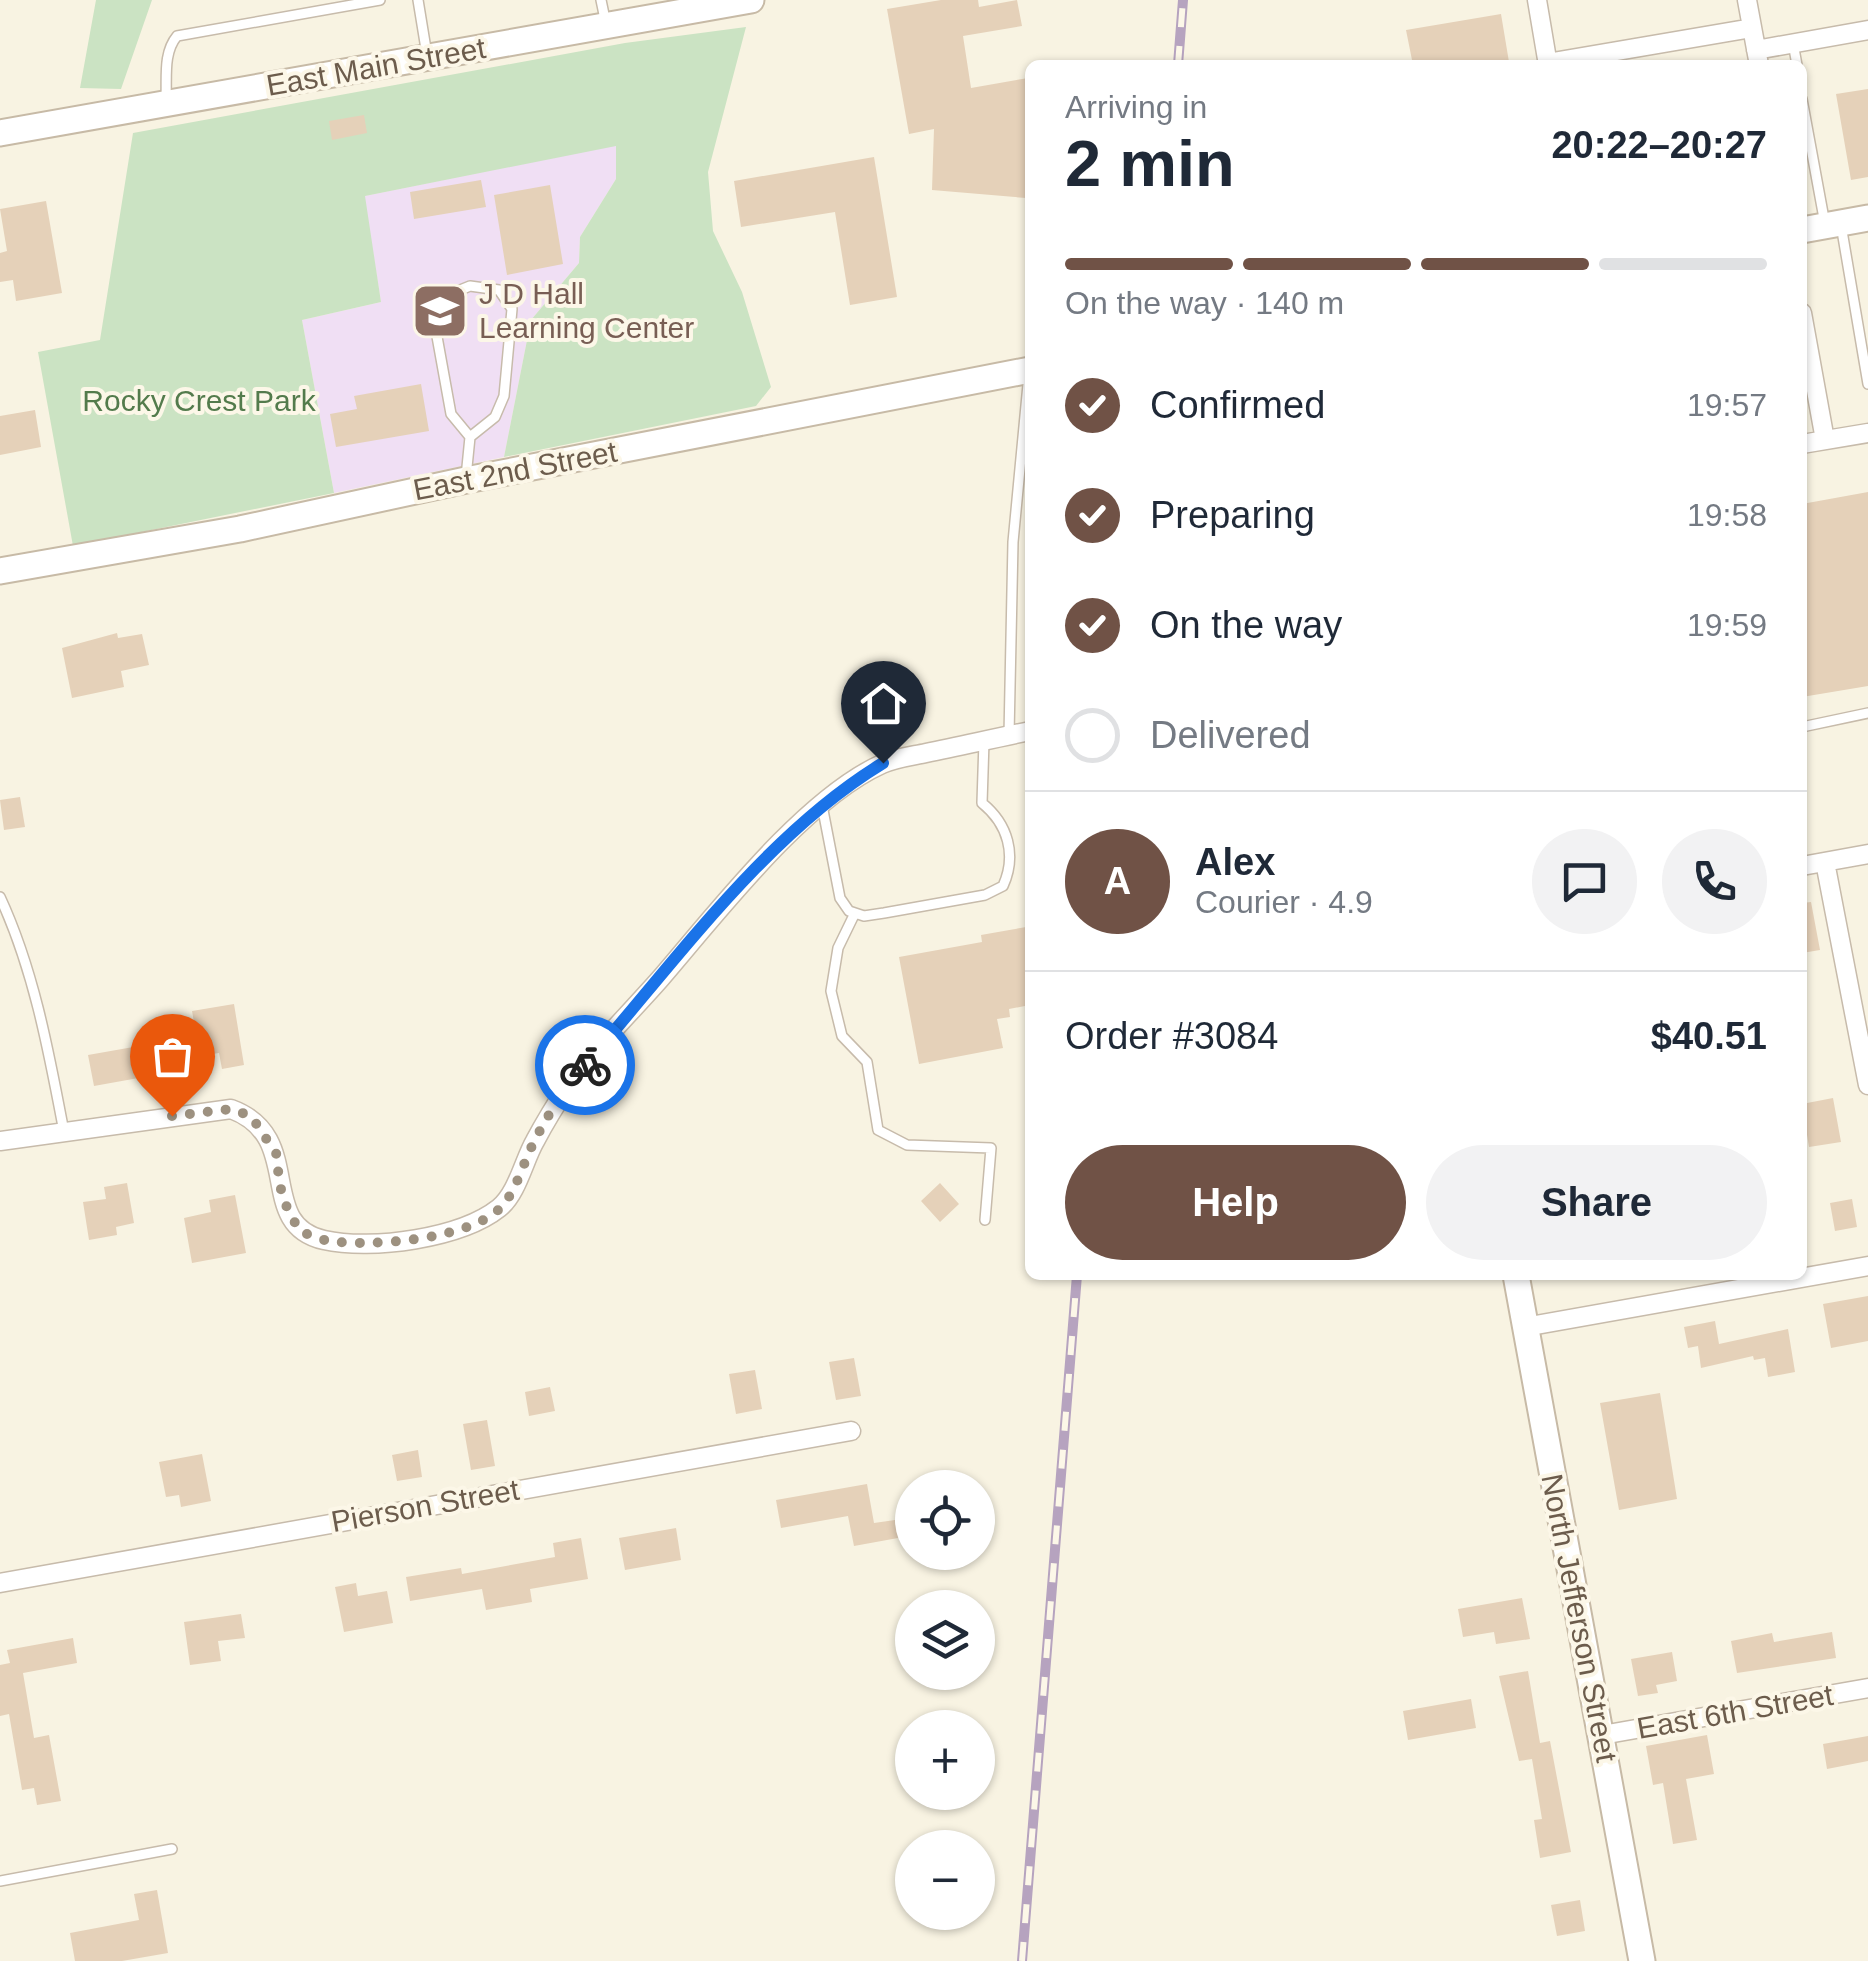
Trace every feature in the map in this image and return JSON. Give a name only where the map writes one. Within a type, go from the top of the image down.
[{"type":"street","name":"East Main Street","points":[[0,133],[751,0]]},
{"type":"street","points":[[1537,0],[1546,60]]},
{"type":"street","points":[[1748,0],[1758,57],[1793,43],[1868,30]]},
{"type":"street","points":[[1570,60],[1752,28]]},
{"type":"street","points":[[1823,226],[1868,218]]},
{"type":"street","points":[[1807,341],[1825,440]]},
{"type":"street","name":"East 2nd Street","points":[[0,572],[240,528],[1025,371]]},
{"type":"street","points":[[1807,443],[1868,433]]},
{"type":"street","points":[[0,1141],[231,1109],[251,1116],[268,1137],[277,1155],[279,1183],[288,1211],[300,1231],[325,1240],[369,1244],[424,1237],[476,1224],[504,1205],[535,1141],[572,1081],[751,874],[822,805],[883,763],[1025,732]]},
{"type":"street","points":[[1807,865],[1868,854]]},
{"type":"street","points":[[1825,862],[1868,1086]]},
{"type":"street","points":[[1807,1277],[1868,1266]]},
{"type":"street","name":"North Jefferson Street","points":[[1517,1280],[1642,1961]]},
{"type":"street","points":[[1525,1327],[1789,1280]]},
{"type":"street","name":"Pierson Street","points":[[0,1583],[851,1431]]},
{"type":"street","name":"East 6th Street","points":[[1602,1735],[1868,1688]]},
{"type":"lane","points":[[166,104],[167,60],[170,44],[177,36],[380,0]]},
{"type":"lane","points":[[418,0],[428,58]]},
{"type":"lane","points":[[601,0],[607,26]]},
{"type":"lane","points":[[1793,43],[1795,60]]},
{"type":"lane","points":[[1807,129],[1823,226],[1868,384]]},
{"type":"lane","points":[[466,480],[470,437],[451,414],[434,320],[448,295],[470,286],[499,290],[512,309],[504,396],[496,417],[470,437]]},
{"type":"lane","points":[[1009,735],[1014,542],[1025,424]]},
{"type":"lane","points":[[1807,726],[1868,713]]},
{"type":"lane","points":[[822,805],[840,898],[849,910],[864,916],[884,914],[985,895],[1004,886],[1010,871],[1010,850],[1002,824],[982,802],[984,741]]},
{"type":"lane","points":[[0,897],[24,961],[52,1065],[64,1132]]},
{"type":"lane","points":[[855,912],[838,948],[831,992],[842,1036],[868,1062],[878,1130],[906,1145],[991,1148],[985,1220]]},
{"type":"lane","points":[[0,1881],[172,1849]]},
{"type":"shaded area","name":"J D Hall Learning Center","points":[[616,145],[616,179],[580,237],[579,263],[531,320],[504,457],[334,493],[302,320],[381,302],[364,196]]},
{"type":"green space","points":[[96,0],[152,0],[121,89],[80,88]]},
{"type":"green space","name":"Rocky Crest Park","points":[[746,27],[708,172],[713,231],[742,292],[771,387],[756,406],[504,457],[531,320],[579,263],[580,237],[616,179],[616,146],[365,196],[381,302],[302,320],[334,493],[73,546],[38,352],[100,340],[133,133],[625,43]]},
{"type":"building","points":[[941,0],[978,0],[979,7],[1017,0],[1022,26],[963,36],[971,88],[1025,79],[1025,198],[932,190],[934,129],[909,134],[887,9]]},
{"type":"building","points":[[1501,14],[1509,60],[1412,60],[1406,30]]},
{"type":"building","points":[[1868,89],[1868,177],[1851,180],[1836,94]]},
{"type":"building","points":[[364,115],[367,133],[332,140],[329,121]]},
{"type":"building","points":[[874,157],[897,297],[850,305],[835,212],[741,227],[734,181]]},
{"type":"building","points":[[481,180],[486,207],[414,219],[410,192]]},
{"type":"building","points":[[550,185],[563,264],[507,275],[494,195]]},
{"type":"building","points":[[46,201],[62,293],[16,301],[13,280],[0,282],[0,253],[7,251],[0,209]]},
{"type":"building","points":[[421,384],[429,431],[336,447],[330,414],[357,409],[354,396]]},
{"type":"building","points":[[35,410],[41,447],[0,455],[0,416]]},
{"type":"building","points":[[1868,492],[1868,686],[1807,696],[1807,503]]},
{"type":"building","points":[[117,633],[118,638],[142,634],[149,665],[121,671],[124,687],[72,698],[62,648]]},
{"type":"building","points":[[20,797],[25,827],[4,830],[0,800]]},
{"type":"building","points":[[1807,902],[1811,902],[1820,950],[1807,952]]},
{"type":"building","points":[[1025,927],[1025,1006],[1009,1009],[1010,1017],[997,1019],[1003,1048],[919,1064],[899,957],[982,942],[981,935]]},
{"type":"building","points":[[234,1004],[244,1065],[222,1069],[219,1053],[200,1056],[192,1011]]},
{"type":"building","points":[[139,1046],[144,1077],[94,1086],[88,1055]]},
{"type":"building","points":[[1833,1098],[1841,1142],[1809,1147],[1807,1103]]},
{"type":"building","points":[[127,1183],[134,1223],[116,1227],[117,1235],[89,1240],[83,1202],[106,1199],[104,1187]]},
{"type":"building","points":[[940,1183],[959,1204],[940,1222],[921,1201]]},
{"type":"building","points":[[235,1195],[246,1253],[192,1263],[184,1218],[211,1212],[209,1200]]},
{"type":"building","points":[[1852,1199],[1857,1227],[1835,1231],[1830,1203]]},
{"type":"building","points":[[1868,1296],[1868,1341],[1831,1348],[1823,1304]]},
{"type":"building","points":[[1715,1321],[1719,1344],[1788,1329],[1795,1372],[1768,1377],[1765,1358],[1754,1360],[1753,1356],[1701,1368],[1698,1346],[1688,1348],[1684,1327]]},
{"type":"building","points":[[854,1358],[861,1396],[836,1400],[829,1362]]},
{"type":"building","points":[[755,1370],[762,1409],[736,1414],[729,1374]]},
{"type":"building","points":[[550,1387],[555,1411],[529,1416],[525,1392]]},
{"type":"building","points":[[1660,1393],[1677,1499],[1619,1510],[1600,1403]]},
{"type":"building","points":[[487,1420],[495,1466],[471,1470],[463,1424]]},
{"type":"building","points":[[418,1450],[422,1477],[397,1481],[392,1455]]},
{"type":"building","points":[[202,1454],[211,1501],[181,1507],[179,1495],[166,1497],[159,1462]]},
{"type":"building","points":[[867,1484],[874,1523],[895,1520],[895,1539],[854,1546],[848,1516],[781,1528],[776,1500]]},
{"type":"building","points":[[676,1528],[681,1560],[625,1570],[619,1538]]},
{"type":"building","points":[[581,1538],[588,1579],[530,1589],[532,1602],[486,1610],[482,1589],[410,1601],[406,1577],[461,1568],[462,1574],[555,1557],[553,1543]]},
{"type":"building","points":[[356,1583],[358,1596],[387,1591],[393,1623],[344,1632],[335,1587]]},
{"type":"building","points":[[1522,1598],[1530,1639],[1496,1644],[1494,1632],[1463,1637],[1458,1609]]},
{"type":"building","points":[[241,1614],[245,1638],[218,1641],[221,1661],[190,1665],[184,1622]]},
{"type":"building","points":[[1832,1632],[1836,1658],[1737,1673],[1731,1641],[1772,1633],[1774,1642]]},
{"type":"building","points":[[73,1638],[77,1663],[23,1673],[34,1738],[49,1735],[61,1801],[37,1805],[34,1788],[22,1790],[9,1714],[0,1716],[0,1665],[10,1663],[7,1650]]},
{"type":"building","points":[[1672,1652],[1677,1681],[1656,1685],[1658,1693],[1638,1696],[1631,1659]]},
{"type":"building","points":[[1528,1671],[1540,1743],[1550,1741],[1571,1852],[1540,1858],[1534,1820],[1542,1819],[1532,1759],[1519,1761],[1499,1676]]},
{"type":"building","points":[[1471,1699],[1476,1728],[1408,1740],[1403,1711]]},
{"type":"building","points":[[1707,1735],[1714,1774],[1686,1779],[1697,1840],[1673,1844],[1663,1783],[1653,1785],[1646,1746]]},
{"type":"building","points":[[1868,1736],[1868,1761],[1827,1769],[1823,1744]]},
{"type":"building","points":[[157,1890],[168,1953],[122,1961],[75,1961],[70,1933],[139,1920],[134,1894]]},
{"type":"building","points":[[1580,1900],[1585,1931],[1557,1936],[1551,1905]]},
{"type":"railway","points":[[1178,60],[1183,0]]},
{"type":"railway","points":[[1022,1961],[1077,1280]]},
{"type":"way so far","points":[[172,1116],[231,1109],[251,1116],[277,1155],[279,1183],[300,1231],[325,1240],[369,1244],[424,1237],[476,1224],[504,1205],[535,1141],[585,1065]]},
{"type":"place","name":"J D Hall Learning Center","points":[[440,311]]},
{"type":"route","points":[[585,1065],[751,874],[845,786],[883,763]]}]
